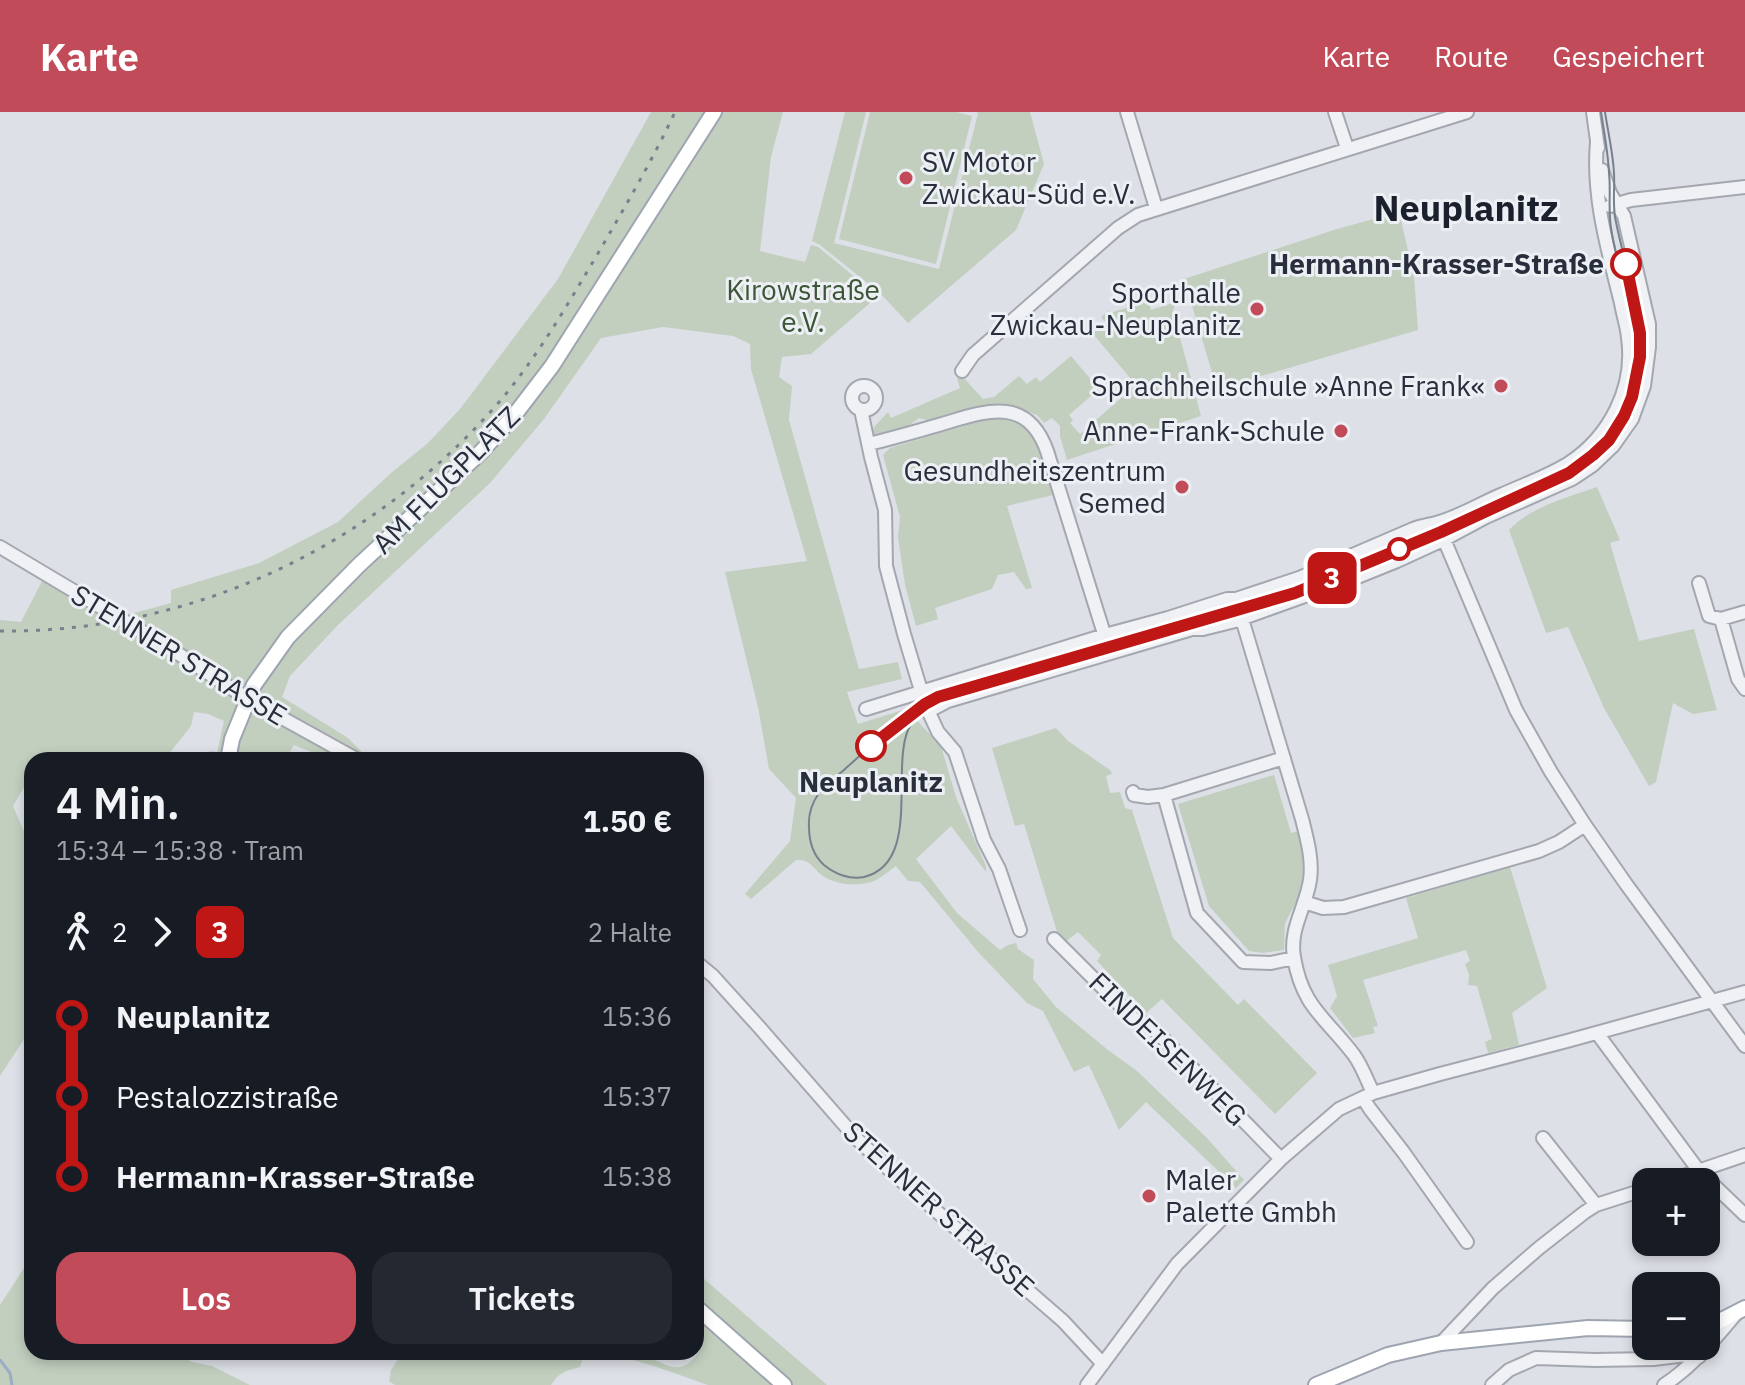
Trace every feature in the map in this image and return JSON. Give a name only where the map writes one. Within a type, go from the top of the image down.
[{"type":"main road","name":"AM FLUGPLATZ","points":[[230,752],[232,739],[261,673],[288,637],[359,565],[481,452],[552,366],[714,112]]},
{"type":"main road","points":[[1720,1321],[1740,1311]]},
{"type":"main road","points":[[704,1314],[784,1385]]},
{"type":"main road","points":[[1316,1385],[1388,1355],[1441,1343],[1588,1328],[1632,1329]]},
{"type":"street","points":[[1127,112],[1156,208]]},
{"type":"street","points":[[1335,112],[1347,148]]},
{"type":"street","points":[[962,371],[973,355],[1118,228],[1138,215],[1467,112]]},
{"type":"street","points":[[929,711],[948,701],[1192,629],[1242,618],[1355,578],[1445,539],[1583,472],[1597,462],[1632,419],[1644,386],[1649,324],[1624,216],[1605,183],[1593,112]]},
{"type":"street","points":[[866,709],[1299,578],[1539,479],[1588,448],[1614,414],[1626,386],[1629,340],[1599,206],[1595,164],[1597,142]]},
{"type":"street","points":[[1599,206],[1745,187]]},
{"type":"street","points":[[861,410],[885,510],[886,566],[904,634],[929,711],[938,732],[955,752],[984,840],[999,869],[1020,930]]},
{"type":"street","points":[[869,444],[972,414],[999,410],[1020,415],[1033,425],[1042,435],[1111,653]]},
{"type":"street","points":[[1436,523],[1516,710],[1551,772],[1585,825],[1745,1046]]},
{"type":"street","name":"STENNER STRASSE","points":[[0,547],[248,699],[344,752]]},
{"type":"street","points":[[1699,583],[1709,616],[1721,619],[1745,612]]},
{"type":"street","points":[[1236,599],[1309,848],[1310,881],[1295,928],[1294,958],[1302,988],[1317,1014],[1360,1064],[1370,1109],[1467,1242]]},
{"type":"street","points":[[1721,619],[1738,679],[1745,689]]},
{"type":"street","points":[[1133,792],[1134,795],[1148,797],[1164,795],[1284,758]]},
{"type":"street","points":[[1164,795],[1197,913],[1243,962],[1271,963],[1294,958]]},
{"type":"street","points":[[1304,902],[1323,908],[1344,907],[1539,851],[1585,825]]},
{"type":"street","name":"FINDEISENWEG","points":[[1054,939],[1135,1020],[1150,1025],[1281,1159]]},
{"type":"street","name":"STENNER STRASSE","points":[[704,969],[855,1137],[1063,1321],[1103,1364]]},
{"type":"street","points":[[1087,1385],[1177,1264],[1281,1159],[1339,1109],[1368,1095],[1485,1061],[1745,992]]},
{"type":"street","points":[[1597,1033],[1697,1168]]},
{"type":"street","points":[[1543,1138],[1596,1205]]},
{"type":"street","points":[[1708,1168],[1745,1155]]},
{"type":"street","points":[[1720,1191],[1745,1215]]},
{"type":"street","points":[[1441,1343],[1504,1278],[1539,1248],[1596,1205],[1632,1193]]},
{"type":"street","points":[[1720,1333],[1740,1311]]},
{"type":"street","points":[[1492,1385],[1509,1370],[1536,1358],[1632,1359]]},
{"type":"street","points":[[1664,1385],[1696,1360]]},
{"type":"green space","name":"Kirowstraße e.V.","points":[[651,112],[783,112],[771,157],[760,251],[805,262],[811,245],[818,247],[878,296],[811,354],[782,357],[779,377],[792,386],[789,420],[859,669],[898,662],[902,679],[847,692],[858,724],[906,709],[941,746],[956,797],[986,872],[951,826],[916,859],[957,913],[1000,950],[1016,943],[1018,949],[1034,960],[1033,979],[1056,1007],[1137,1071],[1207,1138],[1244,1180],[1236,1188],[1146,1102],[1119,1130],[1089,1065],[1074,1072],[1043,1011],[1027,1003],[979,953],[920,882],[908,881],[896,866],[874,881],[848,884],[828,879],[808,863],[796,860],[751,899],[745,894],[790,841],[796,798],[769,769],[758,707],[725,572],[807,561],[751,369],[750,344],[733,336],[663,327],[601,338],[544,419],[490,483],[338,625],[290,676],[282,697],[348,738],[362,752],[311,752],[294,745],[290,752],[217,752],[224,721],[194,712],[191,726],[170,752],[24,752],[24,787],[13,806],[24,831],[24,1039],[0,1076],[0,620],[21,622],[42,581],[108,620],[171,603],[171,590],[259,563],[338,522],[428,443],[460,409],[558,279]]},
{"type":"green space","points":[[845,112],[866,112],[834,243],[939,269],[976,112],[1030,112],[1044,164],[1016,230],[908,323],[880,293],[812,241]]},
{"type":"green space","name":"SV Motor Zwickau-Süd e.V.","points":[[870,112],[957,112],[972,116],[936,264],[839,239]]},
{"type":"green space","points":[[1399,212],[1414,276],[1418,330],[1217,389],[1184,279]]},
{"type":"green space","points":[[1148,301],[1151,310],[1176,302],[1173,311],[1201,416],[1067,460],[1060,426],[1052,418],[1044,423],[1037,415],[1007,404],[982,406],[931,421],[919,418],[908,426],[872,435],[874,427],[888,412],[891,418],[960,388],[957,378],[963,377],[983,399],[994,397],[1019,376],[1027,384],[1036,377],[1040,382],[1071,356],[1099,389],[1069,415],[1073,420],[1070,423],[1080,434],[1136,385],[1088,328],[1095,323],[1100,328],[1106,323],[1101,317],[1108,311],[1110,313]]},
{"type":"green space","points":[[997,416],[1023,427],[1031,435],[1042,456],[1053,495],[1007,506],[1032,588],[1026,589],[1014,572],[998,575],[992,589],[935,608],[938,619],[916,626],[905,585],[898,537],[900,517],[883,455],[890,448]]},
{"type":"green space","points":[[1597,487],[1620,540],[1610,543],[1639,641],[1694,629],[1717,710],[1693,714],[1673,703],[1656,782],[1649,786],[1604,708],[1568,627],[1546,633],[1509,530],[1539,509]]},
{"type":"green space","points":[[1056,728],[1068,741],[1110,770],[1112,774],[1106,776],[1110,793],[1120,792],[1125,808],[1132,810],[1173,938],[1238,1005],[1244,999],[1317,1073],[1275,1114],[1162,999],[1146,1013],[1097,961],[1101,955],[1078,932],[1065,942],[1058,935],[1024,824],[1015,826],[992,748]]},
{"type":"green space","points":[[1274,775],[1291,833],[1300,831],[1306,862],[1299,897],[1285,923],[1284,950],[1263,953],[1249,951],[1209,906],[1178,804]]},
{"type":"green space","points":[[1510,867],[1547,988],[1512,1013],[1519,1045],[1488,1053],[1485,1042],[1492,1039],[1477,986],[1468,985],[1469,975],[1465,964],[1470,961],[1466,950],[1363,980],[1378,1026],[1373,1027],[1375,1033],[1353,1038],[1330,1008],[1337,996],[1328,965],[1418,938],[1406,898]]},
{"type":"green space","points":[[24,1268],[24,1360],[189,1360],[212,1366],[250,1385],[0,1385],[0,1305]]},
{"type":"green space","points":[[704,1279],[827,1385],[708,1385],[633,1360],[654,1360],[672,1367],[686,1365],[692,1360],[704,1360]]},
{"type":"green space","points":[[398,1360],[582,1360],[580,1367],[563,1373],[551,1385],[395,1385],[389,1381]]},
{"type":"waterway","points":[[0,1360],[10,1373],[12,1385]]},
{"type":"tram line","points":[[1601,112],[1610,187],[1611,228],[1635,329],[1637,356],[1627,402],[1602,440],[1584,457],[1541,484],[1295,590],[951,689],[938,697],[932,701],[921,711],[908,730],[902,768],[901,814],[893,854],[882,868],[864,877],[838,874],[820,861],[814,852],[809,832],[811,809],[819,793],[894,726],[921,707],[935,699],[949,693],[1295,593],[1559,478],[1596,452],[1623,418],[1638,377],[1641,354],[1638,317],[1615,216],[1613,165],[1605,112]]},
{"type":"tram line","name":"3","points":[[871,746],[938,697],[1295,593],[1441,532],[1569,473],[1605,445],[1632,397],[1640,357],[1640,333],[1626,264]]},
{"type":"railway","points":[[0,631],[71,628],[142,616],[210,597],[275,571],[337,538],[396,498],[451,453],[500,401],[528,365],[600,250],[675,112]]},
{"type":"place","name":"SV Motor Zwickau-Süd e.V.","points":[[906,178]]},
{"type":"place","name":"Hermann-Krasser-Straße","points":[[1626,264]]},
{"type":"place","name":"Sporthalle Zwickau-Neuplanitz","points":[[1257,309]]},
{"type":"place","name":"Sprachheilschule »Anne Frank«","points":[[1501,386]]},
{"type":"place","name":"Anne-Frank-Schule","points":[[1341,431]]},
{"type":"place","name":"Gesundheitszentrum Semed","points":[[1182,487]]},
{"type":"place","name":"Neuplanitz","points":[[871,746]]},
{"type":"place","name":"Maler Palette Gmbh","points":[[1149,1196]]},
{"type":"district","name":"Neuplanitz","points":[[1466,208]]}]
